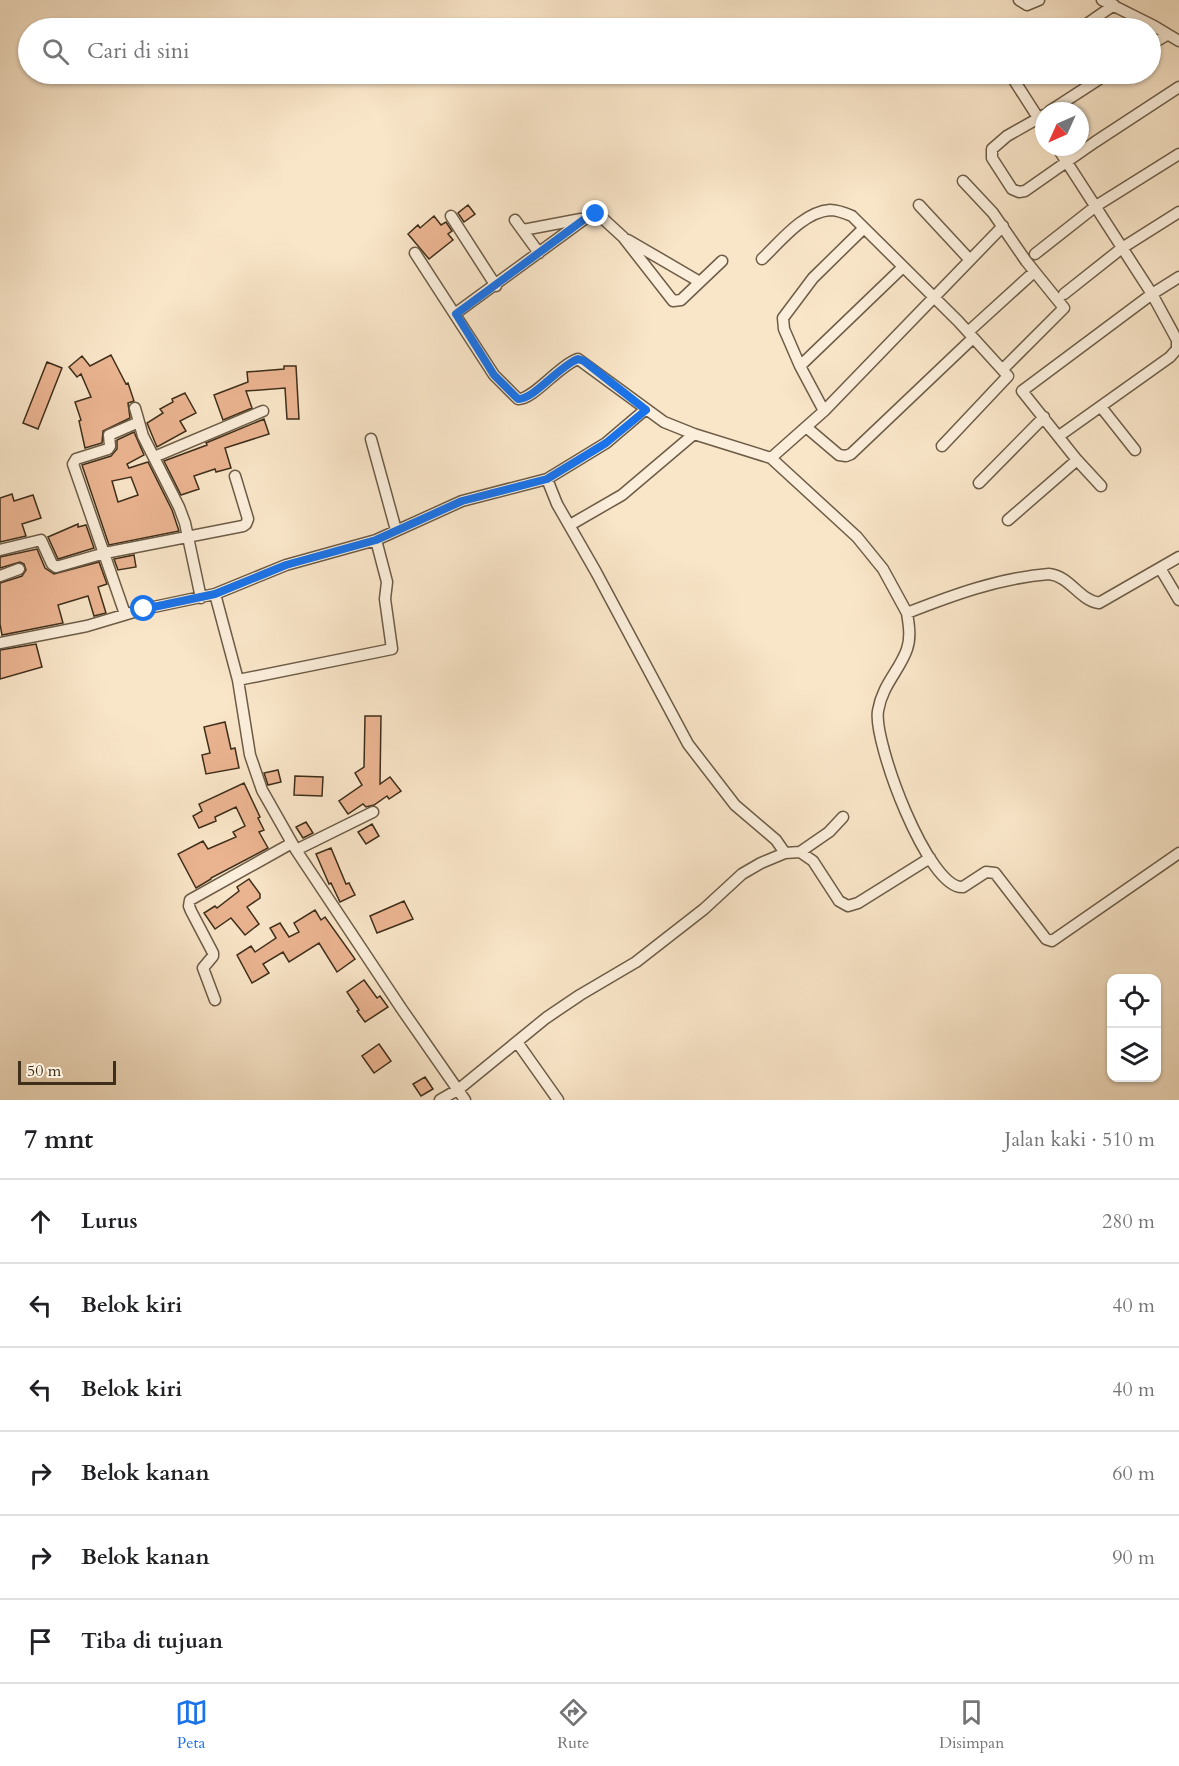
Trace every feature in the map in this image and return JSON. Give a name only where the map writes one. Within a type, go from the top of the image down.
[{"type":"street","points":[[1019,0],[1028,5],[1039,0]]},
{"type":"street","points":[[1102,0],[1139,18]]},
{"type":"street","points":[[1095,18],[1114,5]]},
{"type":"street","points":[[1161,31],[1179,41]]},
{"type":"street","points":[[1161,39],[1167,35]]},
{"type":"street","points":[[1017,84],[1035,110]]},
{"type":"street","points":[[1064,102],[1092,84]]},
{"type":"street","points":[[1035,123],[1007,136],[992,149],[992,158],[1012,189],[1019,192],[1179,87]]},
{"type":"street","points":[[1035,254],[1096,207],[1179,154]]},
{"type":"street","points":[[1059,436],[1178,349],[1178,340],[1152,294],[1063,156]]},
{"type":"street","points":[[963,181],[1003,226],[1034,272],[1064,308],[1003,369]]},
{"type":"street","points":[[919,205],[970,260]]},
{"type":"street","points":[[762,259],[813,214],[838,210],[852,216],[934,297],[1008,376],[942,446]]},
{"type":"street","points":[[1064,294],[1122,248],[1179,212]]},
{"type":"street","points":[[523,230],[598,214],[622,237],[673,300],[681,300],[723,261]]},
{"type":"street","points":[[451,216],[496,286]]},
{"type":"street","points":[[456,314],[586,218]]},
{"type":"street","points":[[515,220],[539,253]]},
{"type":"street","points":[[771,458],[824,411],[1003,226]]},
{"type":"street","points":[[824,411],[800,366],[784,329],[783,318],[813,278],[864,228]]},
{"type":"street","points":[[622,237],[700,282]]},
{"type":"street","points":[[415,253],[494,375],[518,399],[528,397],[550,376],[578,359],[664,422],[694,435],[771,458],[856,537],[883,569],[907,613],[910,628],[907,651],[887,684],[879,704],[876,721],[880,742],[914,833],[942,876],[959,888],[971,883],[986,872],[995,873],[1046,939],[1056,940],[1179,853]]},
{"type":"street","points":[[800,366],[903,267]]},
{"type":"street","points":[[806,427],[839,455],[851,454],[1034,272]]},
{"type":"street","points":[[1101,486],[1077,460],[1022,391],[1152,294],[1179,277]]},
{"type":"street","points":[[1101,407],[1134,450]]},
{"type":"street","points":[[135,408],[154,457],[179,507],[189,536],[201,598]]},
{"type":"street","points":[[0,643],[87,626],[125,614],[215,594],[286,565],[376,540],[462,501],[547,479],[606,443],[646,410]]},
{"type":"street","points":[[154,457],[263,411]]},
{"type":"street","points":[[979,483],[1044,417]]},
{"type":"street","points":[[125,614],[74,461],[108,449],[109,435],[139,422]]},
{"type":"street","points":[[570,525],[622,495],[694,435]]},
{"type":"street","points":[[370,439],[396,530]]},
{"type":"street","points":[[1008,520],[1077,460]]},
{"type":"street","points":[[0,550],[41,540],[52,564],[56,567],[105,553],[246,524],[248,519],[235,476]]},
{"type":"street","points":[[547,479],[557,504],[688,744],[735,805],[776,840],[785,853]]},
{"type":"street","points":[[238,680],[392,649],[385,599],[387,582],[376,540]]},
{"type":"street","points":[[907,613],[1000,581],[1049,574],[1057,574],[1087,599],[1099,603],[1179,557]]},
{"type":"street","points":[[1160,568],[1179,600]]},
{"type":"street","points":[[0,576],[19,569]]},
{"type":"street","points":[[215,594],[238,680],[250,755],[256,776],[269,803],[294,846],[465,1100]]},
{"type":"street","points":[[214,1000],[203,968],[213,957],[213,953],[191,911],[190,900],[294,846],[372,812]]},
{"type":"street","points":[[440,1100],[459,1089],[572,1001],[636,962],[704,909],[751,867],[785,853],[800,852],[829,832],[843,817]]},
{"type":"street","points":[[800,852],[813,861],[839,901],[848,906],[858,903],[930,858]]},
{"type":"street","points":[[517,1042],[558,1100]]},
{"type":"building","points":[[468,205],[475,214],[464,222],[458,213]]},
{"type":"building","points":[[434,216],[441,225],[446,222],[452,231],[448,234],[453,240],[429,259],[408,234],[418,225],[420,228]]},
{"type":"building","points":[[111,355],[126,384],[128,383],[134,401],[128,403],[130,418],[103,431],[102,443],[85,448],[79,421],[81,420],[75,402],[91,397],[81,374],[77,377],[69,367],[82,356],[90,366]]},
{"type":"building","points":[[47,362],[62,368],[38,429],[23,423]]},
{"type":"building","points":[[284,366],[296,366],[299,419],[287,419],[285,388],[246,391],[252,408],[223,420],[214,395],[248,382],[247,372],[284,369]]},
{"type":"building","points":[[185,393],[196,413],[180,421],[186,431],[157,447],[147,423],[163,413],[160,409],[173,402],[172,399]]},
{"type":"building","points":[[264,419],[269,434],[225,448],[231,468],[216,472],[215,469],[194,476],[199,489],[181,495],[164,461],[207,445],[206,443]]},
{"type":"building","points":[[134,432],[144,455],[127,464],[129,468],[148,462],[172,510],[179,531],[109,545],[82,465],[111,456],[117,449],[117,440]],"holes":[[[131,477],[138,495],[118,502],[112,481]]]},
{"type":"building","points":[[12,494],[14,501],[33,495],[41,518],[22,524],[26,536],[0,542],[0,498]]},
{"type":"building","points":[[78,524],[78,527],[86,525],[94,548],[58,559],[48,537]]},
{"type":"building","points":[[37,549],[45,568],[54,574],[99,562],[107,584],[98,587],[106,613],[94,616],[88,596],[58,605],[63,623],[2,635],[0,583],[22,576],[26,570],[24,564],[20,562],[0,568],[0,557]]},
{"type":"building","points":[[134,555],[136,567],[118,570],[114,559]]},
{"type":"building","points":[[36,644],[42,667],[0,679],[0,650]]},
{"type":"building","points":[[365,716],[381,716],[380,784],[390,777],[401,791],[389,799],[387,796],[374,805],[366,807],[363,804],[348,814],[339,801],[362,785],[355,773],[364,767]]},
{"type":"building","points":[[225,722],[231,749],[235,748],[239,768],[206,774],[202,755],[210,753],[204,727]]},
{"type":"building","points":[[278,770],[281,782],[268,785],[264,773]]},
{"type":"building","points":[[295,776],[323,777],[322,796],[294,795]]},
{"type":"building","points":[[244,783],[260,817],[258,818],[264,830],[259,832],[268,848],[196,888],[178,854],[203,841],[208,849],[236,837],[233,832],[245,826],[236,807],[215,817],[216,821],[199,828],[193,816],[202,811],[199,804]]},
{"type":"building","points":[[306,822],[313,833],[303,838],[296,827]]},
{"type":"building","points":[[372,824],[379,836],[366,844],[358,832]]},
{"type":"building","points":[[331,848],[346,884],[349,883],[355,895],[340,902],[316,854]]},
{"type":"building","points":[[249,879],[260,894],[260,898],[247,907],[259,924],[245,935],[231,918],[215,929],[204,913],[215,906],[217,908],[239,891],[237,887]]},
{"type":"building","points":[[404,901],[413,919],[377,933],[370,916]]},
{"type":"building","points":[[315,910],[321,920],[325,917],[355,959],[337,972],[319,943],[289,962],[283,952],[263,964],[269,973],[252,983],[237,955],[251,946],[255,952],[276,938],[270,928],[280,923],[289,937],[299,932],[294,923]]},
{"type":"building","points":[[364,980],[377,998],[380,996],[388,1007],[365,1022],[347,992]]},
{"type":"building","points":[[379,1044],[391,1061],[374,1073],[362,1056]]},
{"type":"building","points":[[425,1077],[433,1089],[421,1096],[413,1084]]},
{"type":"route","points":[[144,609],[215,594],[286,565],[376,540],[462,501],[547,479],[606,443],[646,410],[584,361],[578,359],[550,376],[528,397],[518,399],[494,375],[456,314],[586,218],[596,214]]}]
